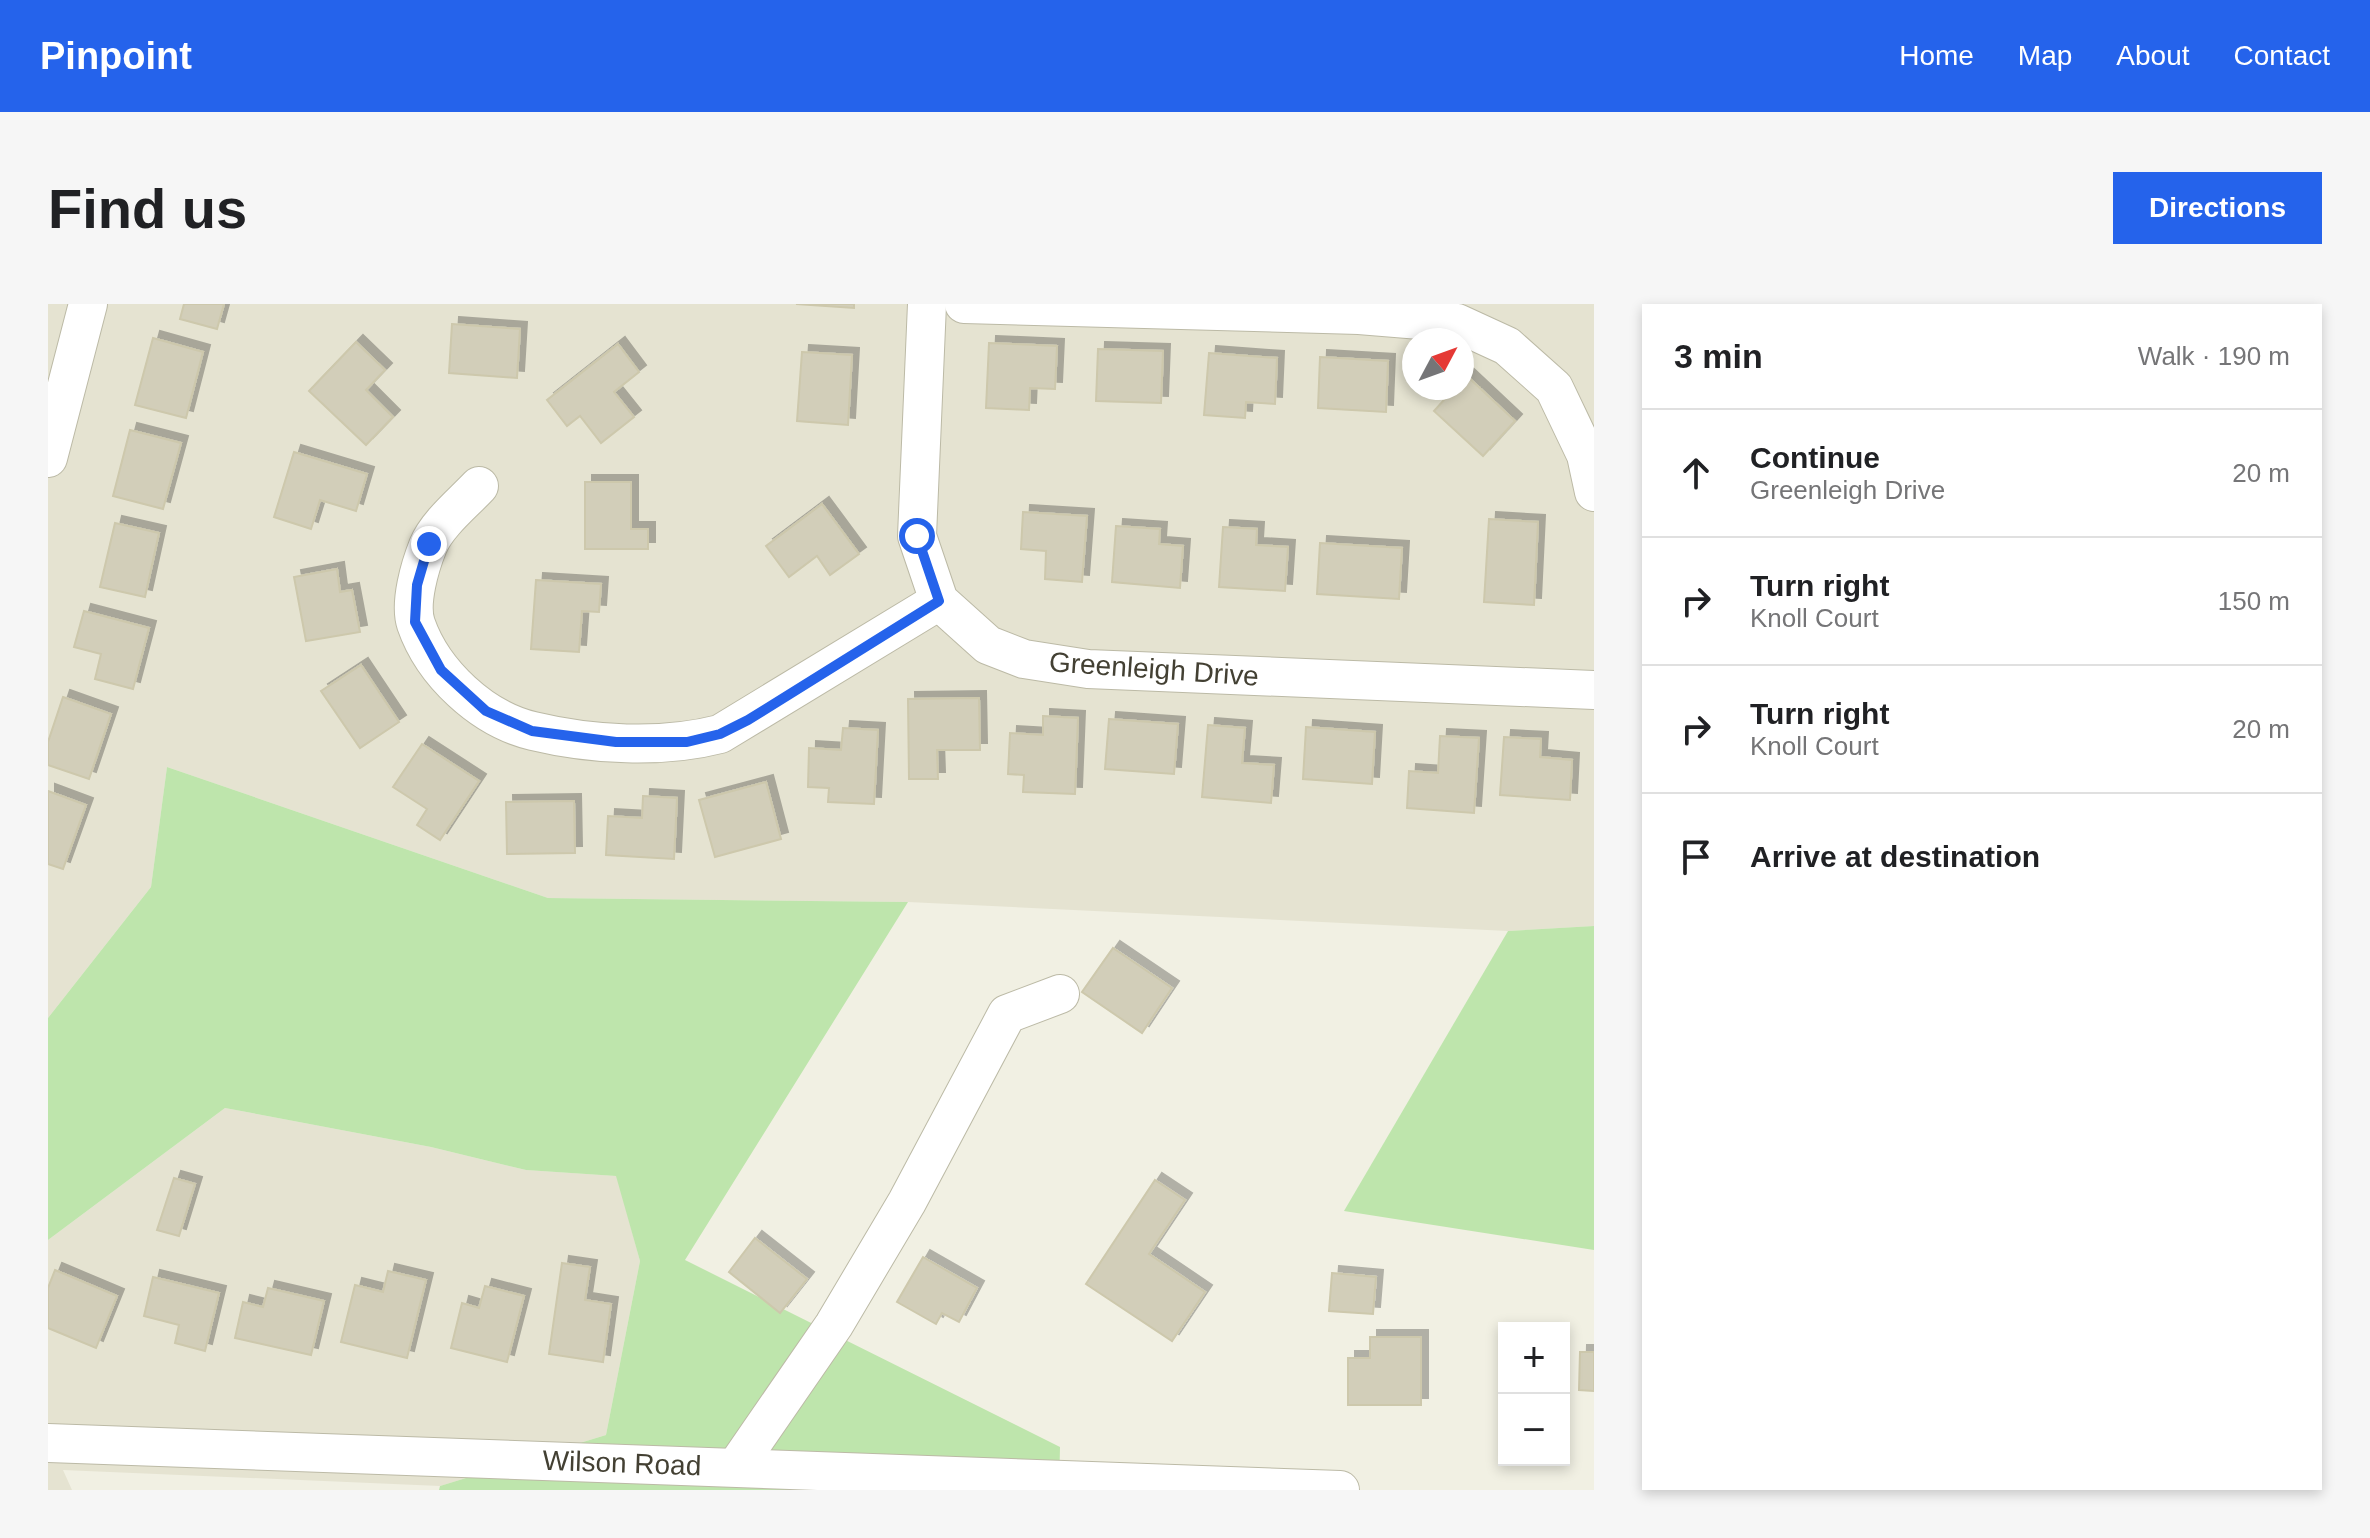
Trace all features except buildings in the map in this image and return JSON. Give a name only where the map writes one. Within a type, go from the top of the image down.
[{"type":"street","points":[[48,458],[88,304]]},
{"type":"street","name":"Greenleigh Drive","points":[[927,304],[917,536],[939,601],[988,645],[1024,659],[1088,669],[1594,690]]},
{"type":"street","points":[[964,304],[1359,315],[1457,323],[1507,346],[1554,388],[1586,455],[1594,492]]},
{"type":"street","points":[[479,486],[429,544],[417,585],[415,622],[441,670],[486,711],[532,731],[616,742],[687,742],[720,734],[939,601]]},
{"type":"street","points":[[736,1467],[834,1325],[907,1202],[1007,1014],[1060,994]]},
{"type":"street","name":"Wilson Road","points":[[48,1443],[1340,1490]]},
{"type":"shaded area","points":[[48,304],[1594,304],[1594,926],[1508,931],[908,902],[548,898],[167,767],[151,887],[48,1018]]},
{"type":"shaded area","points":[[225,1108],[431,1147],[526,1170],[617,1176],[640,1261],[606,1435],[440,1486],[63,1470],[72,1490],[48,1490],[48,1240]]},
{"type":"green space","points":[[167,767],[548,898],[908,902],[685,1260],[1060,1447],[1059,1490],[439,1490],[440,1486],[606,1435],[640,1261],[616,1176],[526,1170],[431,1147],[225,1108],[48,1240],[48,1018],[151,887]]},
{"type":"green space","points":[[1594,926],[1594,1250],[1344,1211],[1508,931]]},
{"type":"route","points":[[429,544],[417,585],[415,622],[441,670],[486,711],[532,731],[616,742],[687,742],[720,734],[748,720],[939,601],[917,536]]}]
